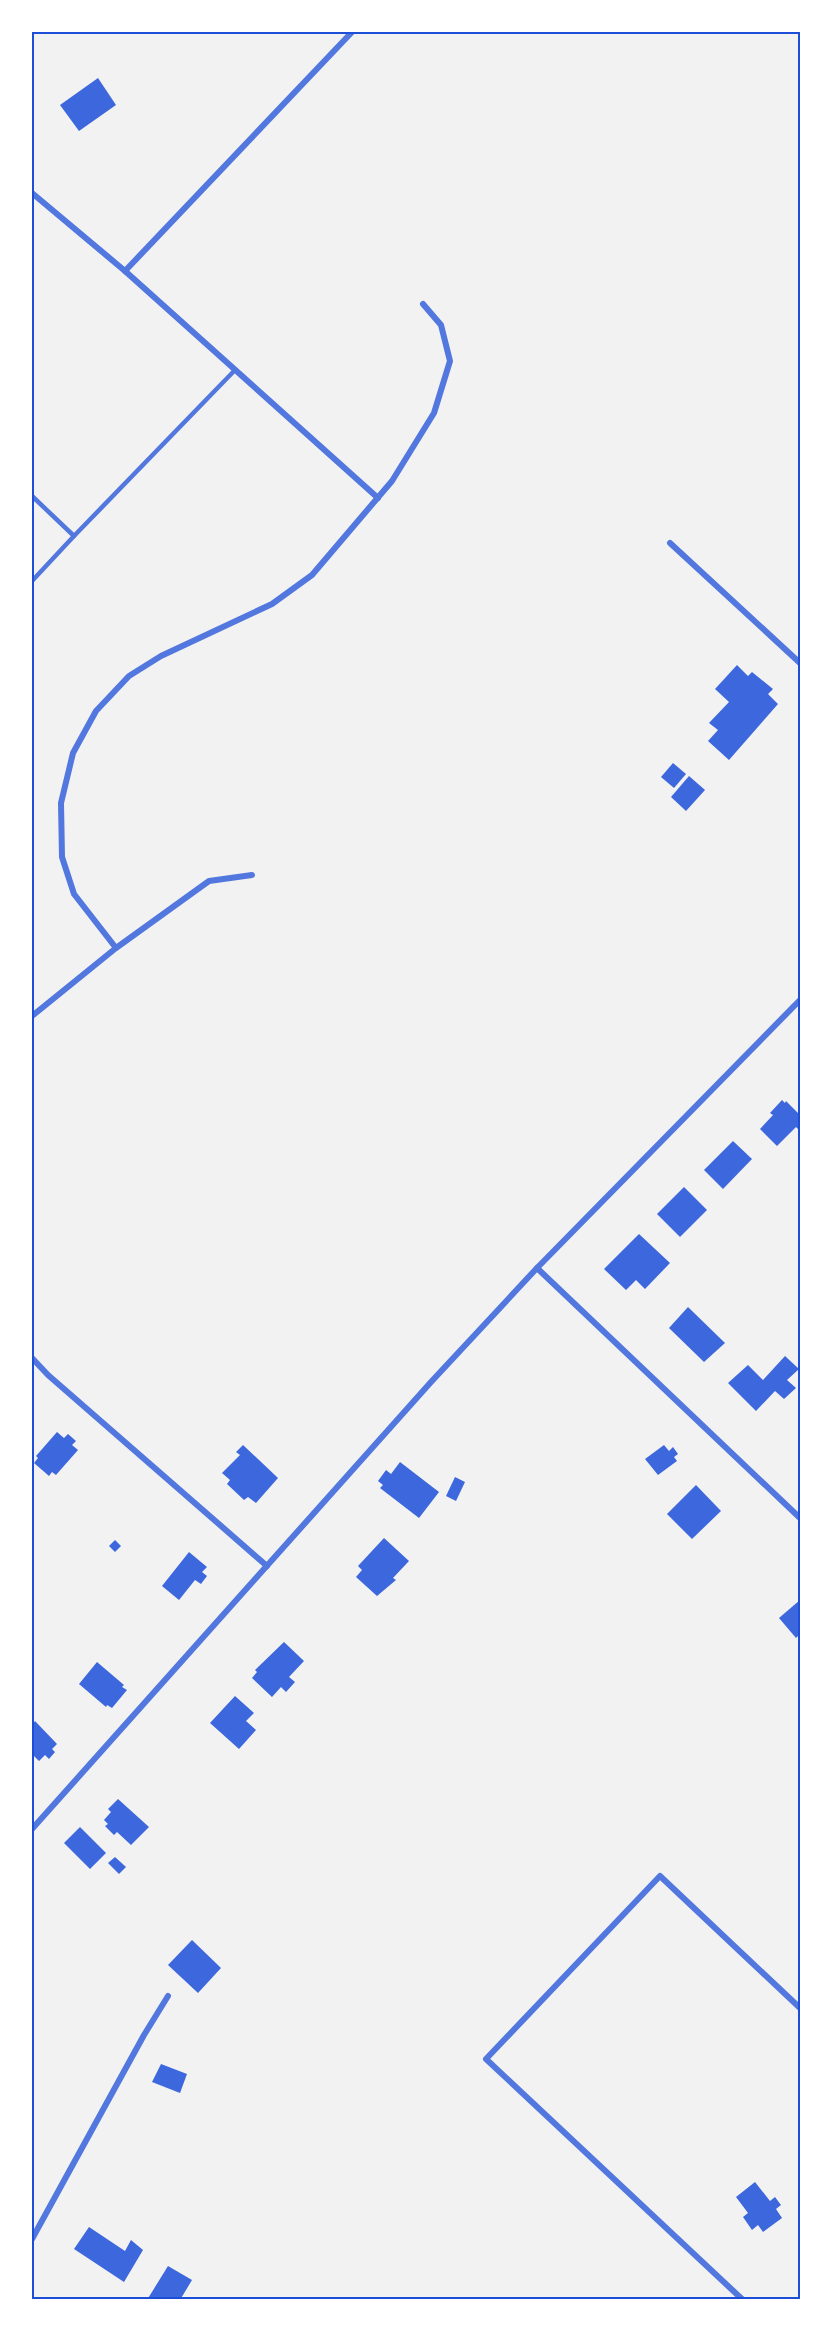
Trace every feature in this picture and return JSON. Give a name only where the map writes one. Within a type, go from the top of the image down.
[{"type":"street","points":[[125,271],[352,32]]},
{"type":"street","points":[[32,193],[125,271],[378,498]]},
{"type":"street","points":[[116,948],[74,894],[62,857],[60,803],[73,753],[96,711],[129,676],[161,656],[272,604],[312,575],[392,481],[434,413],[450,361],[441,324],[423,304]]},
{"type":"street","points":[[670,543],[801,663]]},
{"type":"street","points":[[32,1016],[116,948],[209,881],[252,875]]},
{"type":"street","points":[[32,1829],[431,1382],[537,1268],[801,1000]]},
{"type":"street","points":[[537,1268],[801,1518]]},
{"type":"street","points":[[32,1358],[48,1375],[267,1566]]},
{"type":"street","points":[[743,2300],[486,2059],[660,1876],[801,2008]]},
{"type":"street","points":[[32,2239],[144,2035],[168,1996]]},
{"type":"lane","points":[[32,581],[235,370]]},
{"type":"lane","points":[[32,496],[74,536]]},
{"type":"building","points":[[98,78],[116,105],[79,131],[60,105]]},
{"type":"building","points":[[737,665],[748,676],[752,672],[773,689],[768,694],[778,704],[729,760],[708,741],[718,730],[709,723],[729,702],[715,689]]},
{"type":"building","points":[[673,763],[686,774],[674,788],[661,777]]},
{"type":"building","points":[[689,776],[705,790],[686,811],[671,797]]},
{"type":"building","points":[[782,1100],[800,1115],[800,1131],[796,1127],[777,1146],[760,1129],[773,1115],[770,1113]]},
{"type":"building","points":[[733,1141],[752,1159],[723,1189],[704,1170]]},
{"type":"building","points":[[684,1187],[707,1210],[680,1237],[657,1214]]},
{"type":"building","points":[[639,1234],[670,1263],[645,1289],[636,1280],[626,1290],[604,1269]]},
{"type":"building","points":[[688,1307],[725,1343],[704,1362],[669,1328]]},
{"type":"building","points":[[785,1356],[799,1369],[787,1380],[796,1388],[784,1399],[775,1391],[756,1411],[728,1383],[748,1365],[763,1380]]},
{"type":"building","points":[[57,1432],[64,1438],[68,1434],[76,1441],[72,1445],[78,1450],[56,1475],[52,1472],[49,1476],[34,1463],[38,1458],[36,1456]]},
{"type":"building","points":[[243,1445],[278,1478],[256,1503],[248,1497],[244,1500],[227,1484],[230,1480],[222,1473],[240,1455],[236,1452]]},
{"type":"building","points":[[664,1445],[669,1451],[673,1447],[678,1454],[674,1457],[677,1461],[658,1475],[645,1459]]},
{"type":"building","points":[[400,1462],[439,1492],[419,1518],[380,1488],[383,1485],[378,1481],[386,1470],[391,1474]]},
{"type":"building","points":[[455,1477],[465,1482],[456,1501],[446,1496]]},
{"type":"building","points":[[696,1485],[721,1511],[692,1539],[667,1514]]},
{"type":"building","points":[[384,1538],[409,1561],[393,1578],[396,1580],[377,1596],[356,1577],[362,1570],[358,1566]]},
{"type":"building","points":[[115,1540],[121,1546],[115,1552],[109,1546]]},
{"type":"building","points":[[189,1552],[207,1567],[202,1572],[207,1576],[201,1584],[195,1580],[179,1600],[162,1586]]},
{"type":"building","points":[[800,1600],[800,1634],[796,1638],[779,1618]]},
{"type":"building","points":[[284,1642],[304,1661],[289,1677],[295,1682],[286,1692],[281,1687],[272,1697],[252,1678],[257,1672],[255,1670]]},
{"type":"building","points":[[97,1662],[127,1690],[112,1708],[107,1705],[106,1707],[79,1684]]},
{"type":"building","points":[[235,1696],[254,1713],[246,1721],[256,1730],[239,1749],[210,1723]]},
{"type":"building","points":[[35,1721],[57,1744],[52,1749],[55,1752],[49,1759],[45,1755],[39,1761],[32,1754],[32,1725]]},
{"type":"building","points":[[118,1799],[149,1827],[131,1845],[117,1832],[114,1835],[105,1826],[108,1824],[104,1820],[111,1812],[108,1809]]},
{"type":"building","points":[[80,1827],[106,1853],[90,1869],[64,1843]]},
{"type":"building","points":[[115,1857],[126,1867],[119,1874],[108,1863]]},
{"type":"building","points":[[192,1940],[221,1968],[198,1993],[168,1965]]},
{"type":"building","points":[[161,2064],[187,2074],[180,2093],[152,2082]]},
{"type":"building","points":[[755,2182],[770,2201],[775,2197],[781,2205],[776,2209],[782,2218],[763,2232],[758,2225],[752,2230],[743,2217],[748,2213],[736,2197]]},
{"type":"building","points":[[89,2227],[125,2251],[131,2240],[143,2250],[124,2282],[74,2249]]},
{"type":"building","points":[[168,2266],[192,2280],[180,2300],[147,2300]]}]
